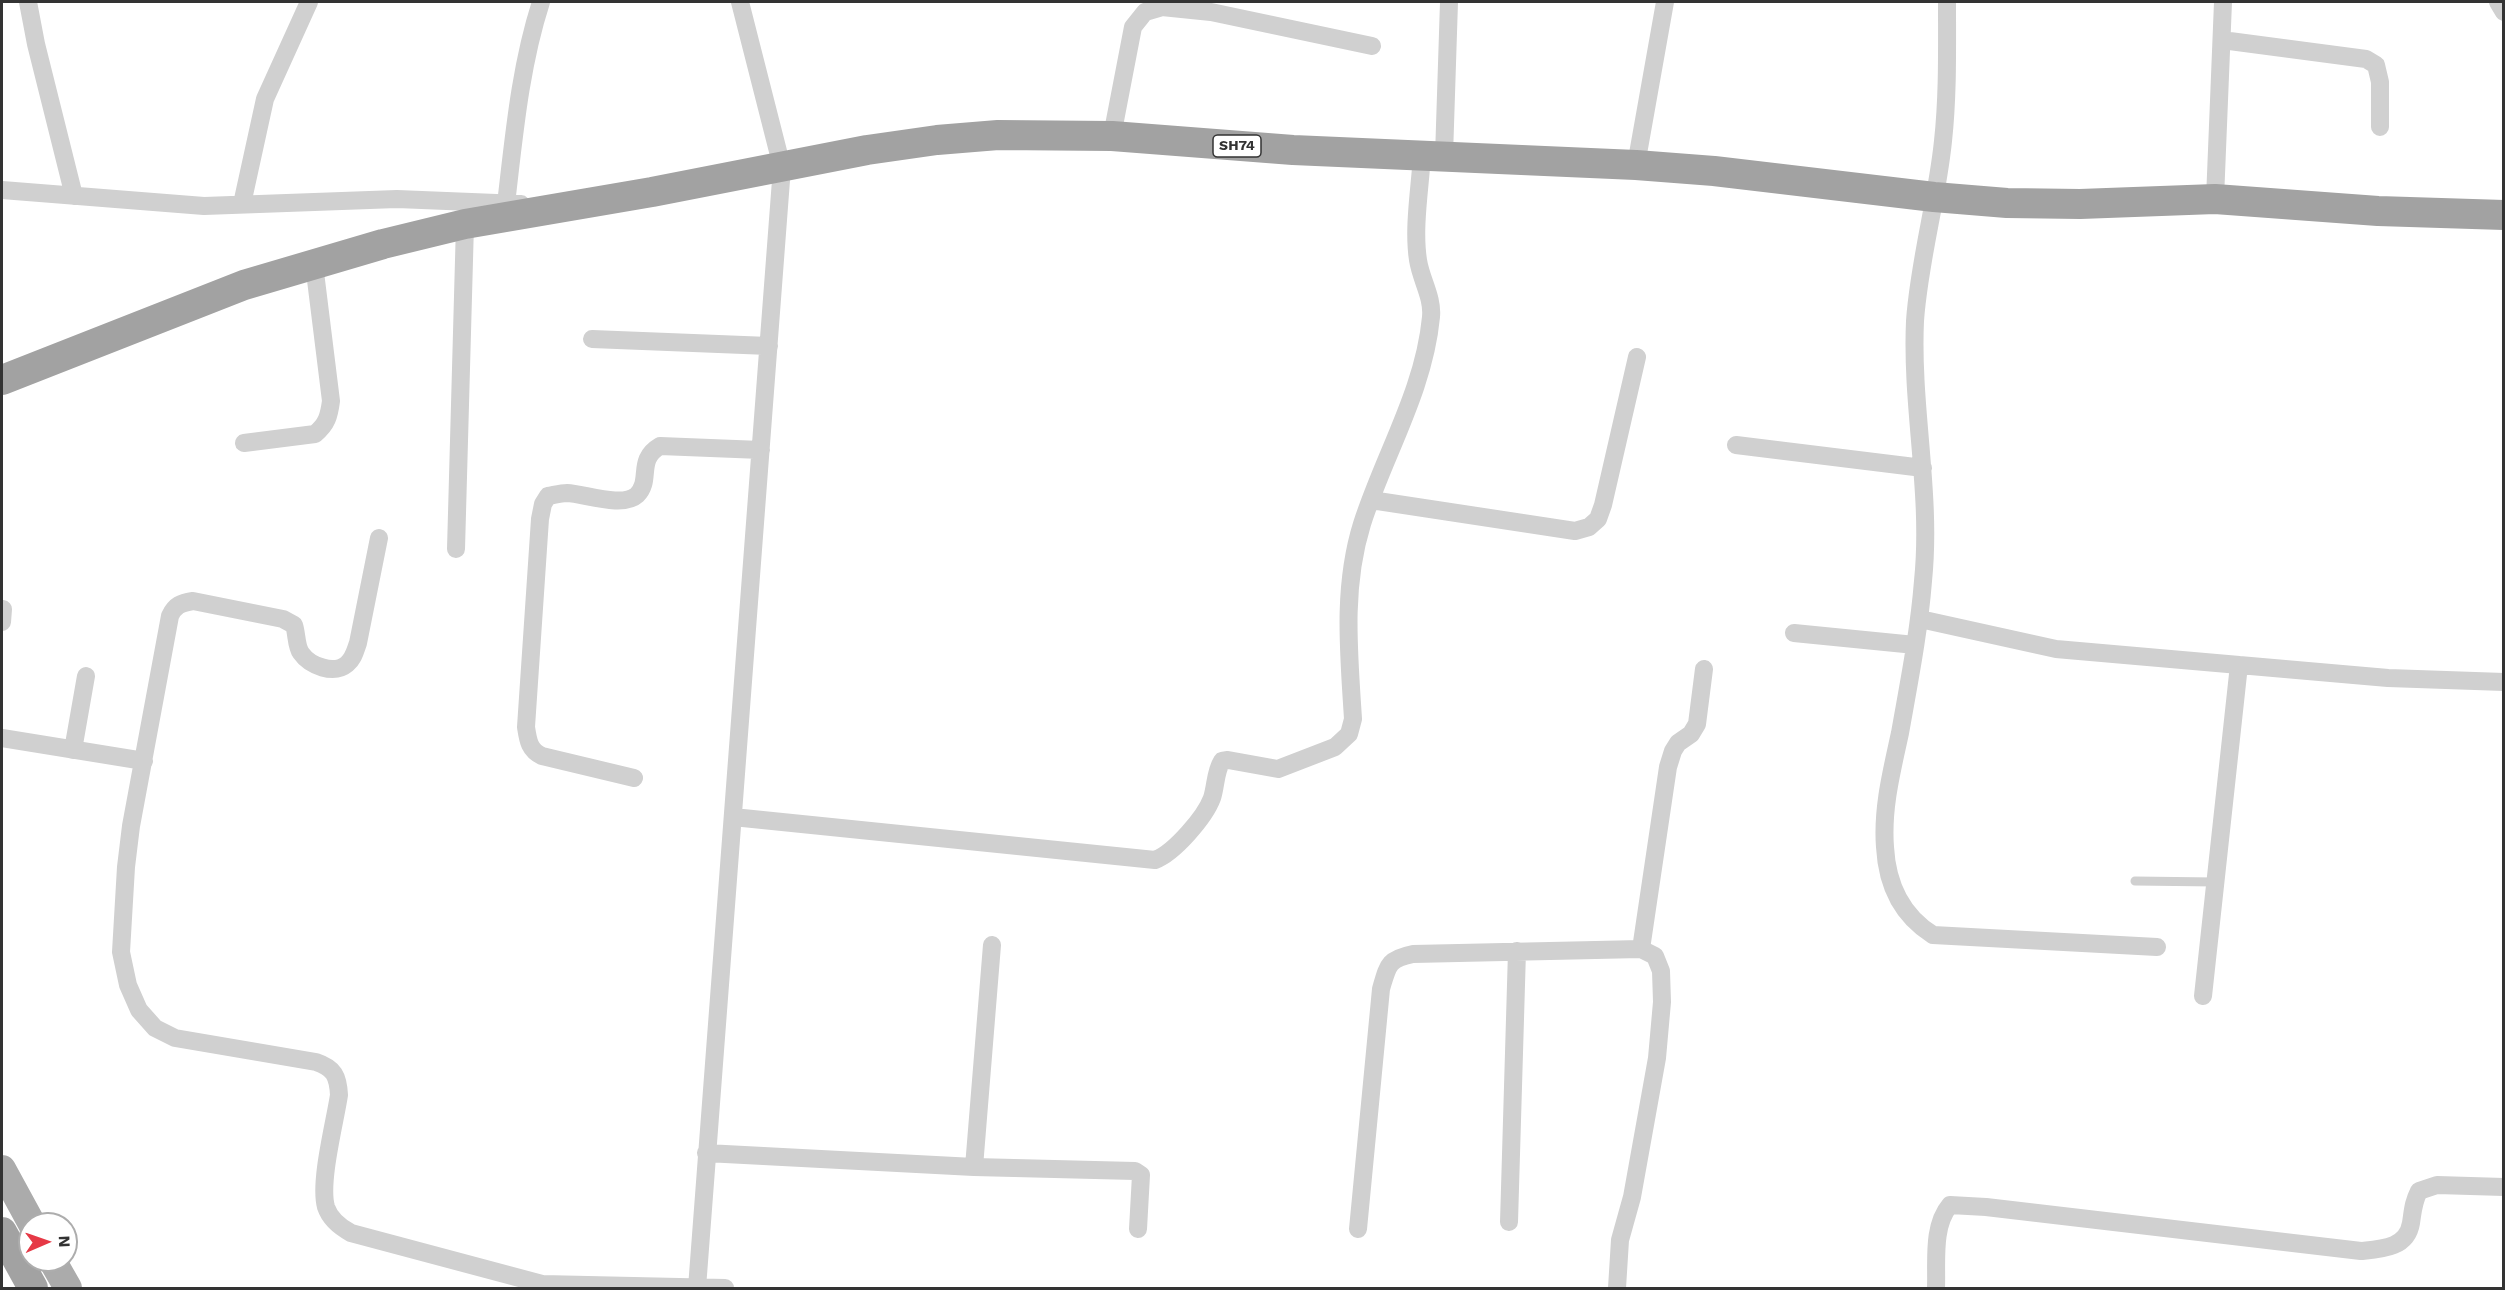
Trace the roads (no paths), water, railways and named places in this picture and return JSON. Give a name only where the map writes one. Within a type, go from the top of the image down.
[{"type":"highway","name":"SH74","points":[[2,380],[187,305],[244,285],[383,244],[465,224],[937,140],[1028,135],[1112,136],[1293,150],[1636,165],[1714,171],[1934,197],[2007,203],[2080,204],[2215,199],[2378,212],[2504,215]]},
{"type":"highway","points":[[2,1232],[33,1288]]},
{"type":"main road","points":[[2,1169],[25,1212]]},
{"type":"main road","points":[[59,1272],[68,1288]]},
{"type":"street","points":[[28,2],[36,44],[74,196]]},
{"type":"street","points":[[242,204],[265,99],[309,2]]},
{"type":"street","points":[[506,204],[522,82],[531,33],[541,2]]},
{"type":"street","points":[[697,1288],[782,167],[740,2]]},
{"type":"street","points":[[733,817],[1155,860],[1164,857],[1205,811],[1211,800],[1222,761],[1228,759],[1278,769],[1335,747],[1349,734],[1353,719],[1347,617],[1350,586],[1362,525],[1412,397],[1431,317],[1431,301],[1418,260],[1433,155],[1449,2]]},
{"type":"street","points":[[1636,165],[1665,2]]},
{"type":"street","points":[[1947,2],[1943,141],[1915,320],[1917,392],[1923,468],[1925,564],[1920,619],[1886,805],[1885,847],[1889,875],[1904,909],[1916,924],[1933,935],[2157,947]]},
{"type":"street","points":[[2215,199],[2223,2]]},
{"type":"street","points":[[2498,2],[2504,12]]},
{"type":"street","points":[[1112,136],[1133,27],[1145,12],[1162,7],[1211,12],[1372,46]]},
{"type":"street","points":[[2222,40],[2366,59],[2376,65],[2380,82],[2380,127]]},
{"type":"street","points":[[2,190],[204,206],[397,199],[506,204],[573,204]]},
{"type":"street","points":[[456,549],[465,224]]},
{"type":"street","points":[[244,443],[315,434],[324,427],[329,417],[331,401],[314,264]]},
{"type":"street","points":[[592,339],[769,346]]},
{"type":"street","points":[[1371,500],[1546,528],[1575,531],[1589,526],[1598,519],[1603,505],[1636,357]]},
{"type":"street","points":[[1736,445],[1923,468]]},
{"type":"street","points":[[634,778],[542,756],[535,753],[529,744],[526,727],[540,519],[543,504],[548,496],[566,493],[627,500],[637,495],[643,484],[645,463],[652,451],[660,446],[761,450]]},
{"type":"street","points":[[378,538],[354,656],[346,665],[336,669],[323,668],[302,655],[298,648],[294,625],[283,620],[193,602],[182,602],[174,608],[131,826],[126,867],[121,952],[128,985],[139,1010],[155,1028],[175,1038],[316,1062],[330,1067],[339,1080],[339,1095],[323,1192],[326,1209],[338,1225],[351,1233],[542,1284],[725,1288]]},
{"type":"street","points":[[1920,619],[2056,649],[2388,678],[2504,682]]},
{"type":"street","points":[[1794,633],[1915,645]]},
{"type":"street","points":[[2203,996],[2239,665]]},
{"type":"street","points":[[1641,949],[1668,767],[1672,751],[1678,743],[1691,734],[1697,724],[1704,669]]},
{"type":"street","points":[[73,750],[86,676]]},
{"type":"street","points":[[2,738],[144,761]]},
{"type":"street","points":[[974,1167],[992,945]]},
{"type":"street","points":[[1358,1229],[1381,989],[1388,966],[1397,957],[1413,954],[1641,949],[1654,956],[1661,971],[1662,1002],[1657,1058],[1632,1197],[1620,1240],[1617,1288]]},
{"type":"street","points":[[1509,1221],[1517,951]]},
{"type":"street","points":[[706,1153],[974,1167],[1135,1171],[1141,1176],[1142,1184],[1138,1228]]},
{"type":"street","points":[[1936,1288],[1941,1215],[1950,1205],[1986,1207],[2361,1251],[2387,1249],[2402,1242],[2411,1226],[2412,1205],[2420,1191],[2437,1185],[2504,1187]]},
{"type":"lane","points":[[2135,881],[2215,882]]}]
